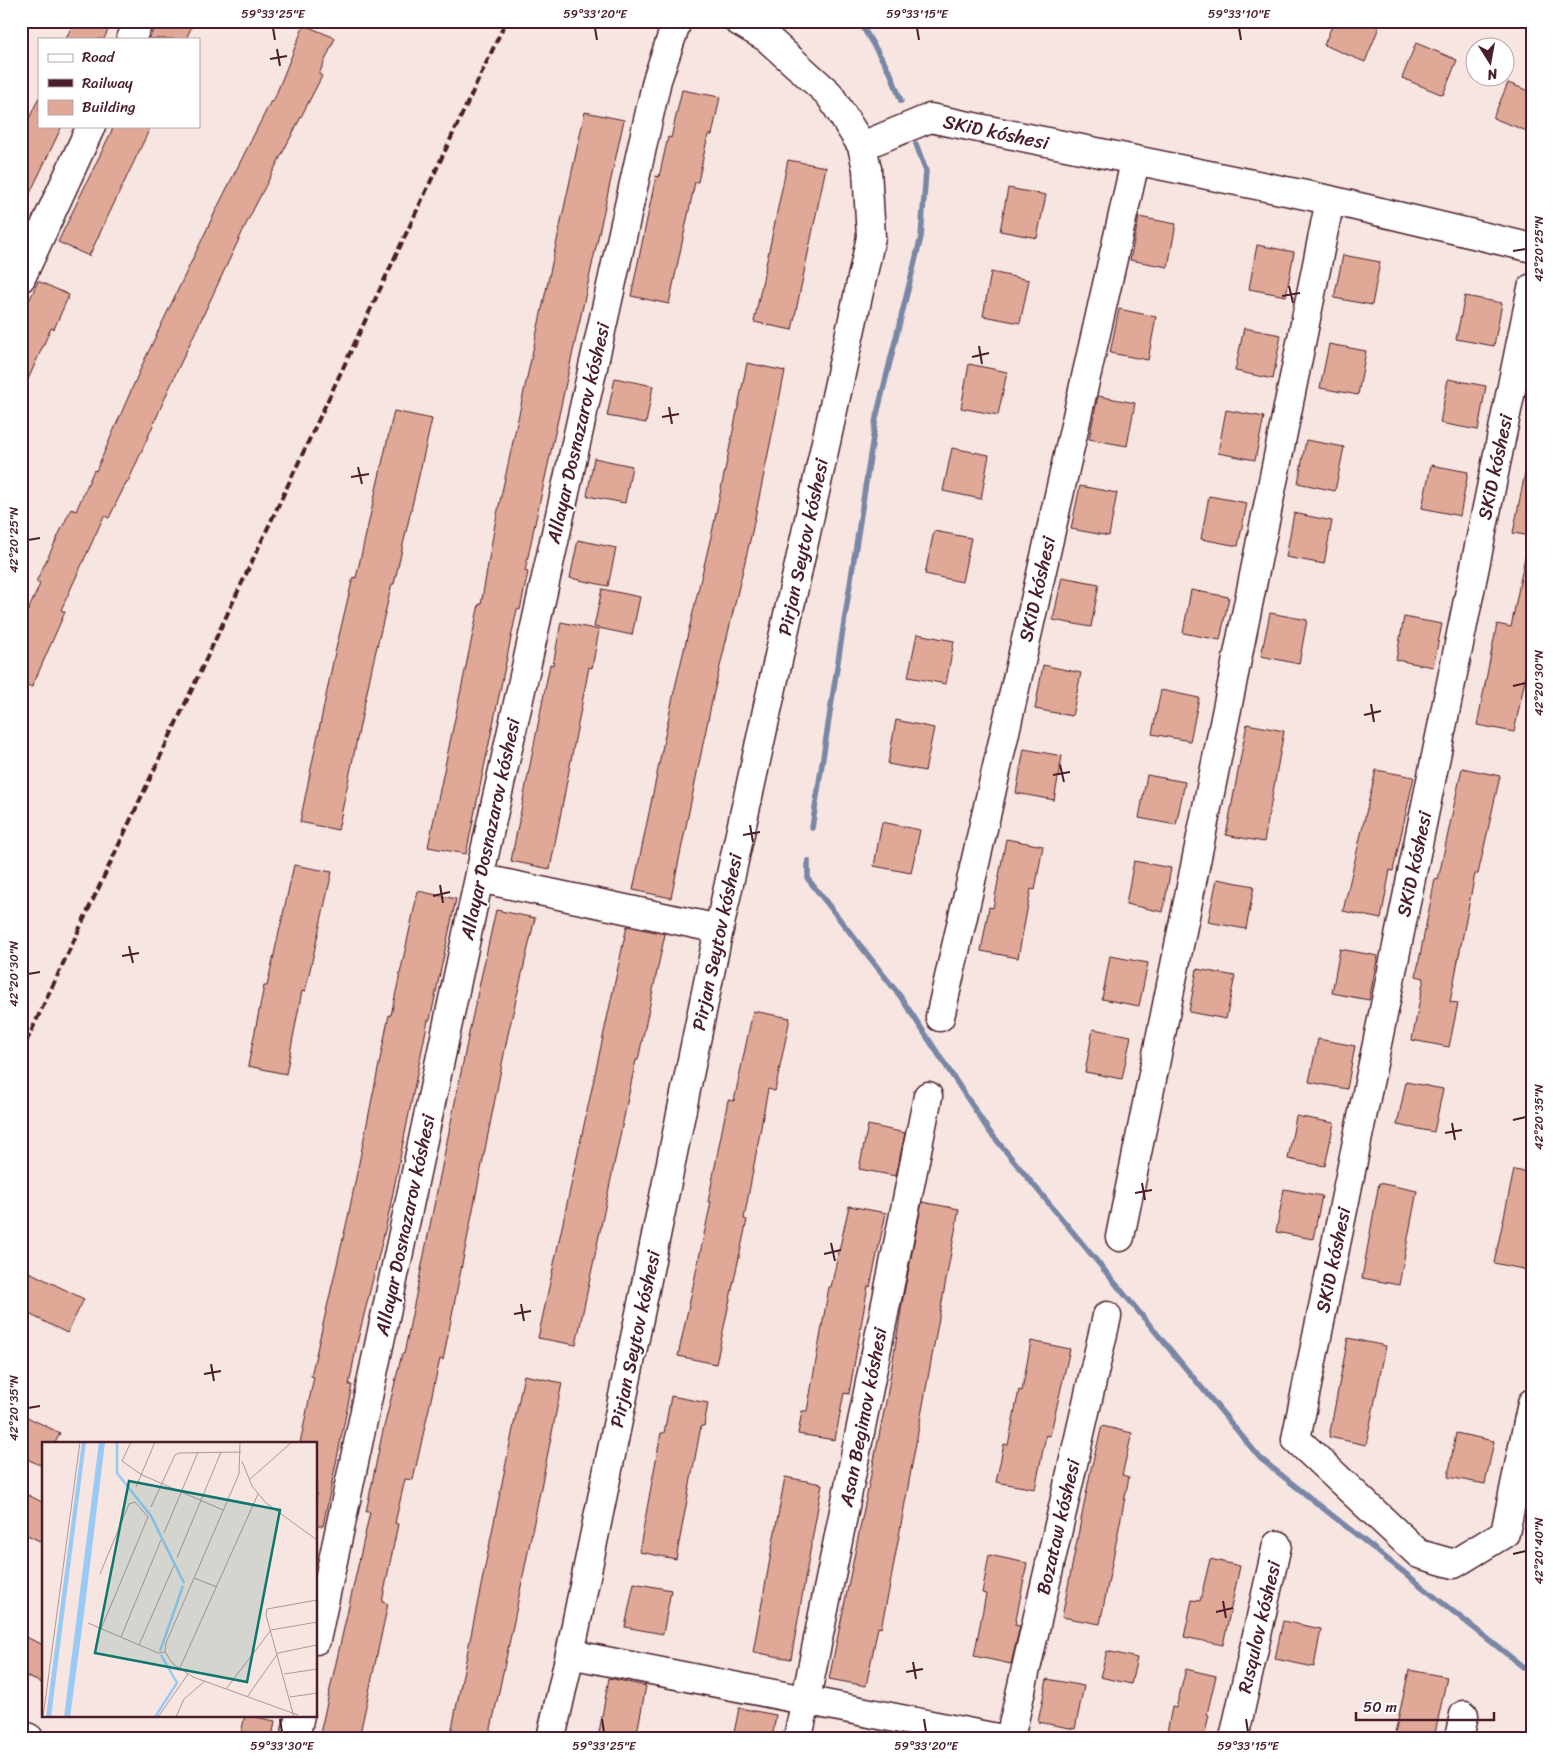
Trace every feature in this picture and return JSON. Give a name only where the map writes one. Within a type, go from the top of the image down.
[{"type":"street","points":[[131,38],[139,21]]},
{"type":"street","name":"Allayar Dosnazarov kóshesi","points":[[318,1631],[479,878],[657,80],[677,21]]},
{"type":"street","name":"Pirjan Seytov kóshesi","points":[[551,1738],[570,1654],[719,929],[871,237],[867,169],[862,146],[829,94],[767,38],[738,21]]},
{"type":"street","name":"SKiD kóshesi","points":[[862,146],[930,118],[1135,162],[1330,200],[1532,248]]},
{"type":"street","points":[[21,278],[90,128]]},
{"type":"street","name":"SKiD kóshesi","points":[[940,1017],[1135,162]]},
{"type":"street","points":[[1120,1237],[1330,200]]},
{"type":"street","name":"SKiD kóshesi","points":[[1532,288],[1296,1439],[1419,1554],[1454,1564],[1505,1533],[1532,1403]]},
{"type":"street","points":[[479,878],[719,929]]},
{"type":"street","name":"Asan Begimov kóshesi","points":[[798,1738],[928,1096]]},
{"type":"street","name":"Bozataw kóshesi","points":[[1010,1738],[1107,1316]]},
{"type":"street","name":"Rısqulov kóshesi","points":[[1234,1738],[1277,1545]]},
{"type":"street","points":[[570,1654],[997,1738]]},
{"type":"street","points":[[295,1738],[300,1716]]},
{"type":"street","points":[[21,1734],[29,1738]]},
{"type":"building","points":[[74,21],[112,21],[104,38],[66,38]]},
{"type":"building","points":[[157,21],[194,21],[186,38],[149,38]]},
{"type":"building","points":[[1334,21],[1366,21],[1379,27],[1365,62],[1324,45]]},
{"type":"building","points":[[304,25],[335,38],[319,74],[322,76],[248,220],[176,373],[128,482],[109,518],[104,516],[61,610],[65,612],[32,687],[21,682],[21,626],[40,584],[36,582],[71,509],[76,511],[94,470],[96,471],[144,361],[216,210],[271,101],[273,102]]},
{"type":"building","points":[[1416,43],[1457,60],[1443,95],[1402,78]]},
{"type":"building","points":[[1516,86],[1532,92],[1532,133],[1493,118],[1506,88],[1516,88]]},
{"type":"building","points":[[682,90],[720,97],[712,135],[708,135],[698,182],[695,182],[669,304],[631,296],[656,176],[659,177],[668,137],[671,138]]},
{"type":"building","points":[[38,99],[38,128],[61,128],[21,212],[21,136]]},
{"type":"building","points":[[585,112],[624,120],[534,528],[525,571],[528,572],[520,610],[517,609],[466,854],[428,847],[479,604],[481,605],[495,524]]},
{"type":"building","points":[[113,128],[150,128],[89,256],[58,242]]},
{"type":"building","points":[[788,160],[826,167],[792,330],[754,322]]},
{"type":"building","points":[[1008,188],[1046,195],[1037,238],[1000,231]]},
{"type":"building","points":[[1139,217],[1176,224],[1168,267],[1130,260]]},
{"type":"building","points":[[1257,245],[1294,252],[1286,296],[1249,289]]},
{"type":"building","points":[[1343,255],[1380,262],[1372,305],[1334,298]]},
{"type":"building","points":[[991,272],[1029,280],[1020,323],[983,316]]},
{"type":"building","points":[[38,281],[69,295],[54,329],[51,328],[21,395],[21,319]]},
{"type":"building","points":[[1465,296],[1502,303],[1494,346],[1456,339]]},
{"type":"building","points":[[1119,309],[1156,317],[1148,360],[1110,353]]},
{"type":"building","points":[[1244,328],[1281,335],[1273,379],[1235,371]]},
{"type":"building","points":[[1329,344],[1366,351],[1358,395],[1320,388]]},
{"type":"building","points":[[747,363],[785,371],[752,532],[713,696],[671,898],[633,890],[674,692],[713,528]]},
{"type":"building","points":[[969,364],[1007,372],[998,415],[961,408]]},
{"type":"building","points":[[615,378],[653,386],[646,423],[607,416]]},
{"type":"building","points":[[1448,379],[1486,386],[1478,430],[1440,423]]},
{"type":"building","points":[[1098,396],[1135,403],[1127,446],[1089,439]]},
{"type":"building","points":[[1226,410],[1264,417],[1255,460],[1218,453]]},
{"type":"building","points":[[394,411],[432,419],[394,584],[392,584],[373,663],[338,830],[300,822],[334,657],[353,577],[356,578]]},
{"type":"building","points":[[1306,440],[1344,447],[1335,491],[1298,483]]},
{"type":"building","points":[[952,448],[989,455],[981,499],[943,491]]},
{"type":"building","points":[[594,458],[632,466],[625,503],[587,496]]},
{"type":"building","points":[[1431,465],[1468,472],[1460,516],[1422,508]]},
{"type":"building","points":[[1525,473],[1532,474],[1532,536],[1513,533]]},
{"type":"building","points":[[1080,486],[1117,493],[1109,536],[1071,529]]},
{"type":"building","points":[[1209,496],[1247,503],[1238,546],[1201,539]]},
{"type":"building","points":[[1294,513],[1332,521],[1324,564],[1286,557]]},
{"type":"building","points":[[934,531],[971,538],[962,582],[925,574]]},
{"type":"building","points":[[578,540],[616,548],[608,586],[570,578]]},
{"type":"building","points":[[1525,557],[1532,558],[1532,646],[1514,732],[1477,725],[1497,624],[1511,627]]},
{"type":"building","points":[[1062,577],[1099,584],[1091,627],[1053,620]]},
{"type":"building","points":[[602,589],[640,597],[632,635],[594,627]]},
{"type":"building","points":[[1191,590],[1229,597],[1220,640],[1183,633]]},
{"type":"building","points":[[1270,613],[1307,620],[1299,664],[1261,656]]},
{"type":"building","points":[[1404,617],[1442,624],[1433,667],[1396,660]]},
{"type":"building","points":[[561,622],[599,630],[592,668],[589,667],[550,869],[511,861],[550,664],[553,665]]},
{"type":"building","points":[[917,634],[954,641],[946,684],[908,677]]},
{"type":"building","points":[[1043,665],[1081,673],[1072,716],[1035,709]]},
{"type":"building","points":[[1161,690],[1199,698],[1190,741],[1152,734]]},
{"type":"building","points":[[896,720],[934,728],[925,771],[888,764]]},
{"type":"building","points":[[1247,724],[1284,731],[1264,842],[1226,835]]},
{"type":"building","points":[[1024,749],[1062,756],[1054,800],[1016,793]]},
{"type":"building","points":[[1462,768],[1500,776],[1478,874],[1475,874],[1450,1002],[1458,1003],[1449,1047],[1412,1040],[1424,978],[1416,976],[1435,879],[1438,880]]},
{"type":"building","points":[[1376,770],[1414,777],[1393,871],[1390,870],[1381,919],[1343,911]]},
{"type":"building","points":[[1147,775],[1185,782],[1176,825],[1139,818]]},
{"type":"building","points":[[882,822],[920,830],[911,873],[874,866]]},
{"type":"building","points":[[1006,839],[1043,846],[1035,890],[1031,889],[1018,958],[981,951],[989,907],[993,908]]},
{"type":"building","points":[[1134,861],[1171,868],[1163,912],[1126,904]]},
{"type":"building","points":[[294,865],[332,872],[305,992],[302,991],[286,1074],[248,1066],[264,986],[267,986]]},
{"type":"building","points":[[1217,879],[1254,886],[1246,929],[1208,922]]},
{"type":"building","points":[[418,891],[456,899],[430,1020],[428,1020],[387,1222],[357,1343],[349,1385],[352,1385],[323,1526],[318,1526],[318,1442],[300,1442],[314,1377],[311,1376],[348,1217],[389,1015],[391,1015]]},
{"type":"building","points":[[496,910],[535,918],[508,1034],[443,1360],[440,1359],[413,1480],[405,1479],[395,1523],[398,1524],[382,1602],[388,1604],[359,1738],[319,1738],[370,1512],[366,1512],[382,1435],[402,1354],[404,1354],[470,1028]]},
{"type":"building","points":[[627,926],[665,934],[638,1060],[636,1060],[576,1345],[538,1338]]},
{"type":"building","points":[[1340,949],[1378,956],[1369,1000],[1332,993]]},
{"type":"building","points":[[1110,956],[1148,963],[1139,1006],[1102,999]]},
{"type":"building","points":[[1197,969],[1235,976],[1226,1019],[1189,1012]]},
{"type":"building","points":[[753,1011],[790,1018],[775,1091],[768,1089],[744,1219],[747,1220],[716,1364],[678,1356],[711,1202],[708,1202],[728,1100],[734,1101]]},
{"type":"building","points":[[1093,1029],[1131,1036],[1122,1079],[1085,1072]]},
{"type":"building","points":[[1318,1039],[1355,1046],[1347,1089],[1309,1082]]},
{"type":"building","points":[[1406,1082],[1443,1089],[1434,1132],[1397,1125]]},
{"type":"building","points":[[1296,1116],[1334,1123],[1325,1166],[1288,1159]]},
{"type":"building","points":[[868,1125],[905,1133],[896,1176],[859,1169]]},
{"type":"building","points":[[1514,1170],[1532,1173],[1532,1271],[1494,1263]]},
{"type":"building","points":[[1379,1183],[1417,1191],[1399,1285],[1362,1278]]},
{"type":"building","points":[[1284,1189],[1322,1196],[1313,1239],[1276,1232]]},
{"type":"building","points":[[922,1202],[959,1209],[889,1590],[881,1628],[878,1627],[866,1686],[829,1679],[887,1397],[903,1298]]},
{"type":"building","points":[[849,1206],[886,1213],[870,1287],[868,1286],[849,1394],[844,1393],[835,1440],[798,1434],[802,1411],[807,1411],[829,1287],[831,1287]]},
{"type":"building","points":[[21,1268],[84,1299],[67,1333],[21,1310]]},
{"type":"building","points":[[1348,1338],[1386,1346],[1366,1445],[1329,1437]]},
{"type":"building","points":[[1031,1341],[1070,1349],[1050,1436],[1046,1435],[1035,1489],[996,1482],[1004,1444],[1008,1445],[1019,1390],[1022,1391]]},
{"type":"building","points":[[524,1375],[562,1383],[514,1621],[489,1738],[450,1738]]},
{"type":"building","points":[[671,1396],[708,1403],[704,1426],[701,1426],[676,1559],[639,1552],[661,1433],[664,1433]]},
{"type":"building","points":[[21,1414],[60,1433],[56,1442],[42,1442],[42,1466],[21,1456]]},
{"type":"building","points":[[1102,1426],[1132,1433],[1122,1475],[1129,1477],[1100,1624],[1062,1617],[1091,1469]]},
{"type":"building","points":[[1456,1433],[1494,1441],[1485,1484],[1448,1477]]},
{"type":"building","points":[[785,1477],[822,1484],[791,1659],[753,1652]]},
{"type":"building","points":[[26,1494],[42,1502],[42,1542],[21,1532],[21,1504]]},
{"type":"building","points":[[989,1555],[1027,1563],[1015,1625],[1020,1626],[1011,1664],[974,1656],[986,1594],[982,1593]]},
{"type":"building","points":[[1210,1559],[1240,1566],[1223,1645],[1184,1637],[1192,1600],[1200,1601]]},
{"type":"building","points":[[634,1583],[671,1590],[663,1634],[625,1627]]},
{"type":"building","points":[[1283,1621],[1321,1629],[1314,1667],[1275,1659]]},
{"type":"building","points":[[21,1635],[42,1644],[42,1683],[21,1674]]},
{"type":"building","points":[[1107,1651],[1137,1658],[1131,1684],[1100,1677]]},
{"type":"building","points":[[1186,1669],[1216,1676],[1207,1714],[1209,1715],[1204,1738],[1166,1738],[1172,1707],[1176,1708]]},
{"type":"building","points":[[1409,1670],[1447,1677],[1434,1738],[1394,1738]]},
{"type":"building","points":[[609,1678],[646,1686],[636,1738],[598,1738]]},
{"type":"building","points":[[1047,1679],[1084,1686],[1075,1729],[1038,1722]]},
{"type":"building","points":[[739,1708],[776,1715],[772,1738],[733,1738]]},
{"type":"building","points":[[245,1716],[275,1721],[272,1738],[240,1738]]},
{"type":"waterway","points":[[859,21],[891,74],[901,101]]},
{"type":"waterway","points":[[812,828],[876,418],[921,237],[926,171],[916,144]]},
{"type":"waterway","points":[[808,861],[808,879],[900,996],[989,1131],[1260,1458],[1532,1674]]},
{"type":"railway","points":[[21,1053],[506,21]]}]
